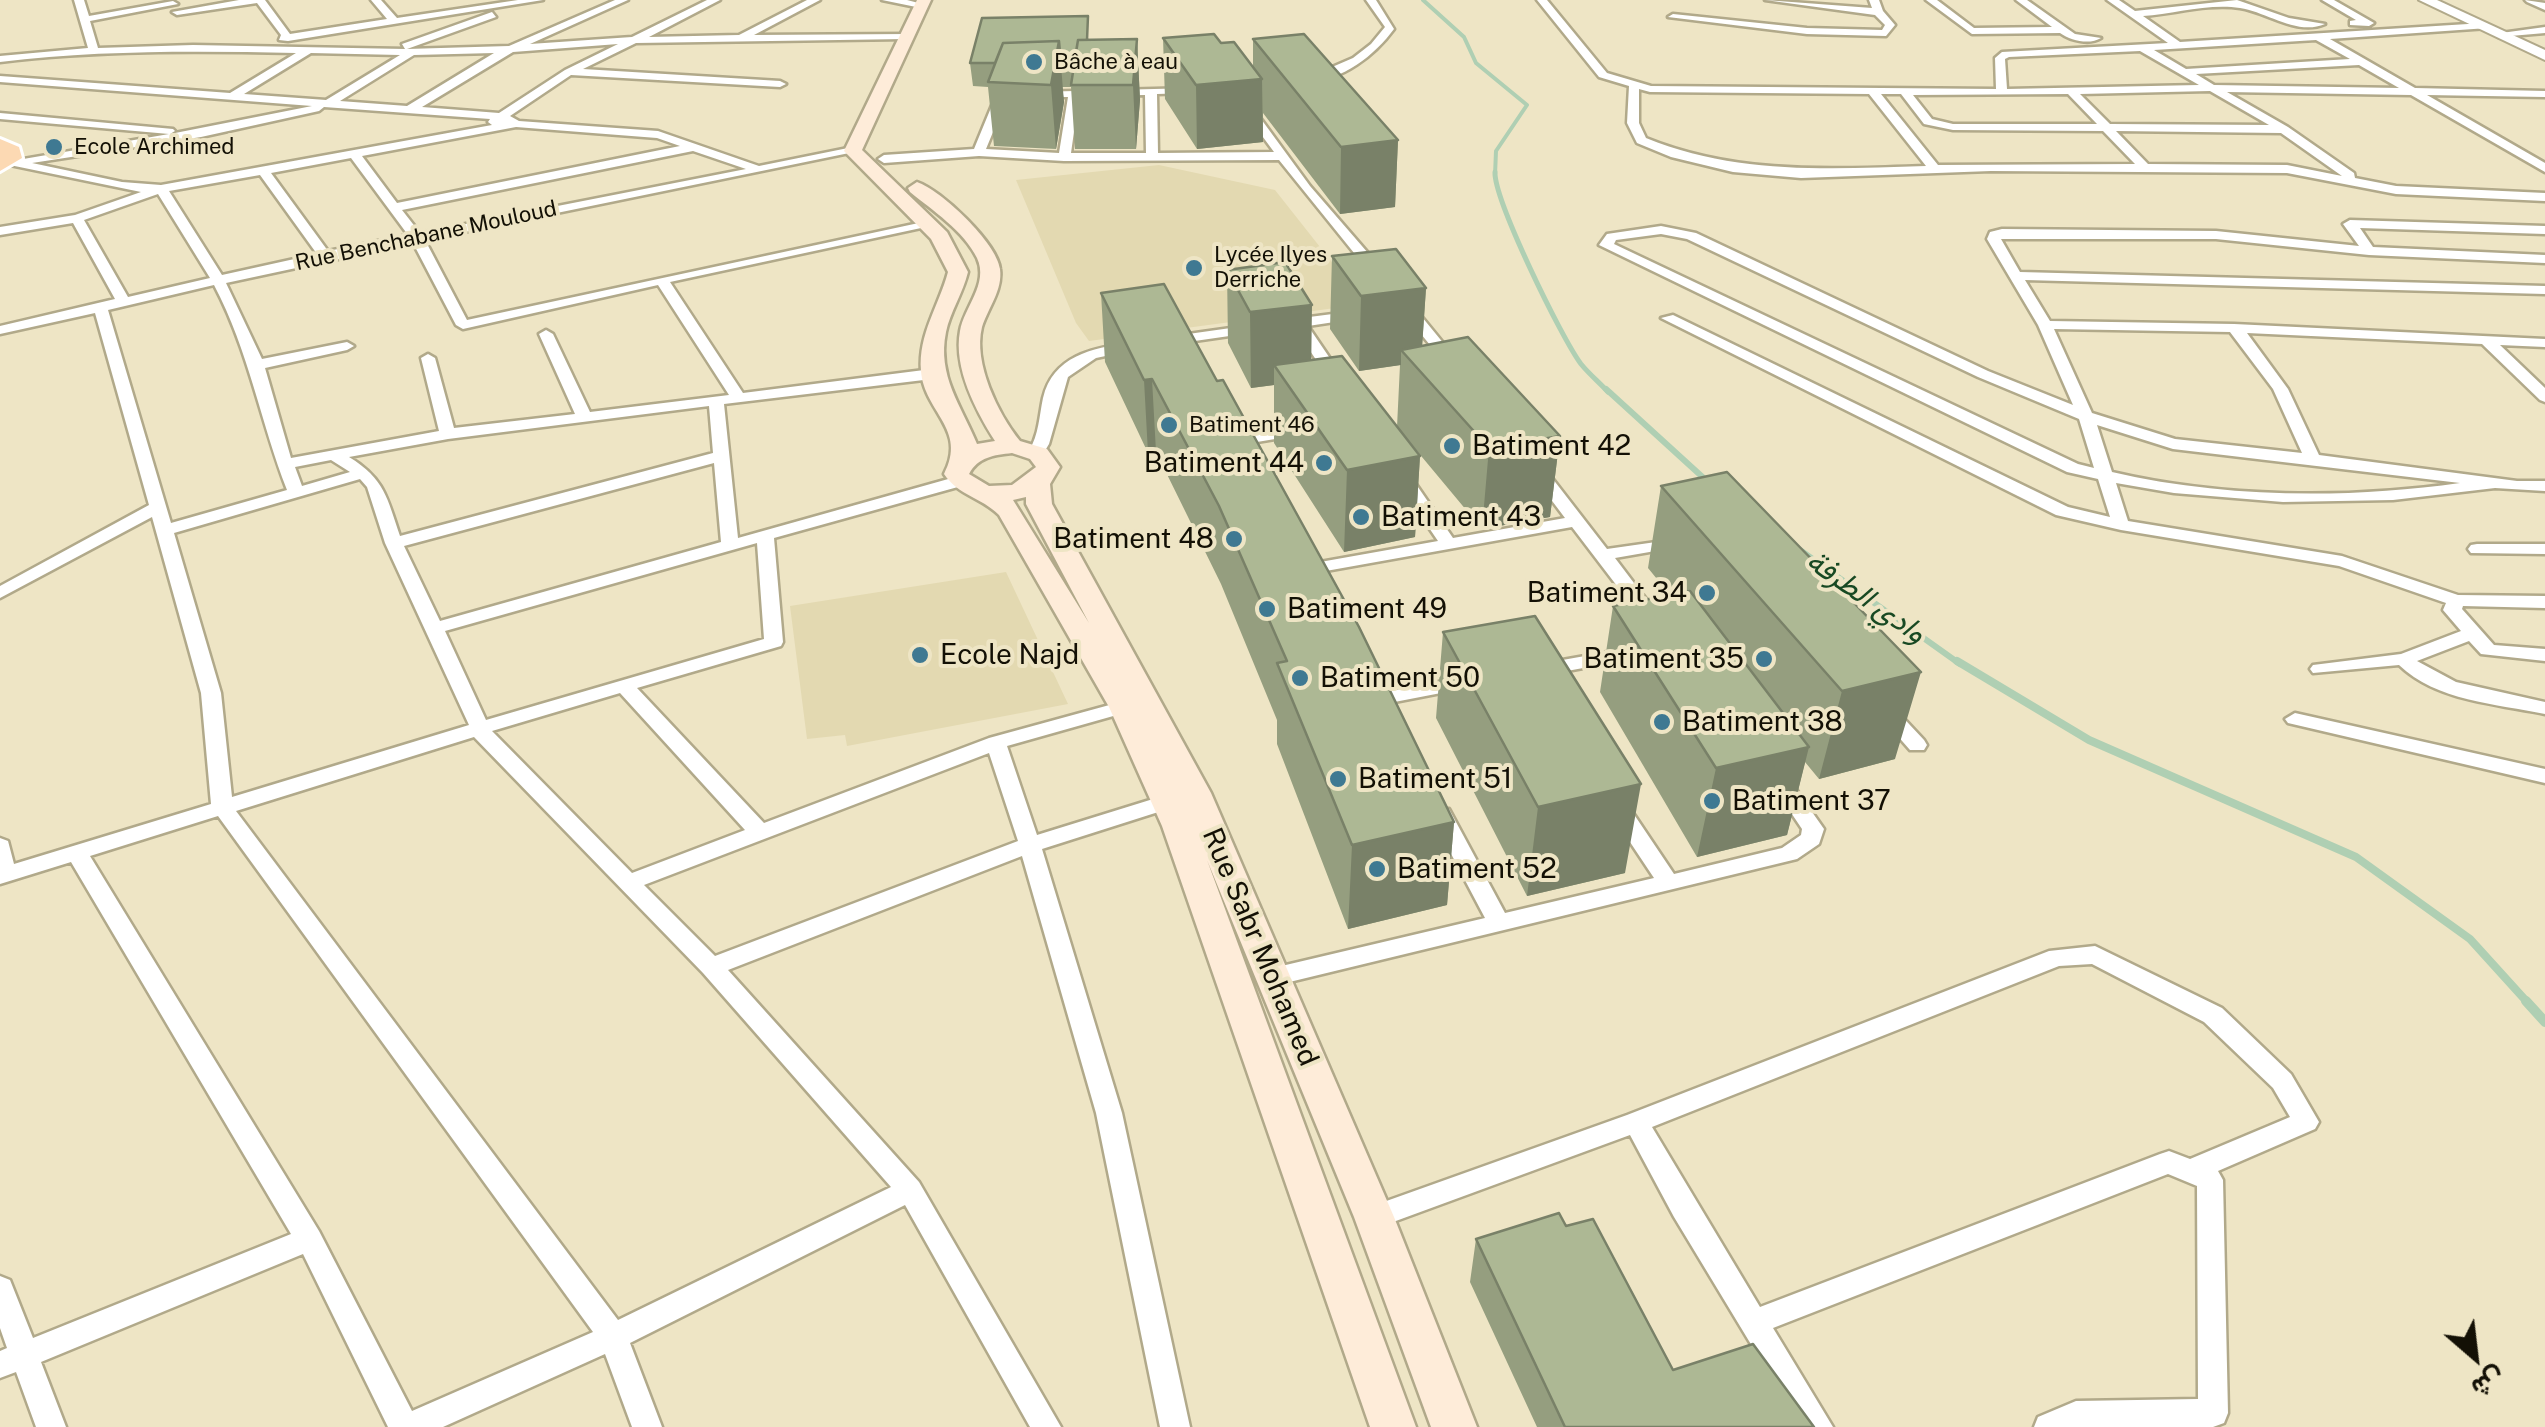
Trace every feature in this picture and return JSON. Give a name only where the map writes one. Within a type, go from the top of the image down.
[{"type":"main road","points":[[884,159],[873,147],[944,0]]},
{"type":"main road","points":[[923,3],[853,150],[940,236],[958,272],[952,296],[935,328],[932,374],[965,443],[972,478],[1010,511],[1124,706],[1178,826],[1393,1427]]},
{"type":"main road","name":"Rue Sabr Mohamed","points":[[884,159],[962,226],[990,263],[988,287],[970,334],[974,370],[1001,436],[1029,460],[1039,504],[1195,793],[1374,1217],[1454,1427]]},
{"type":"main road","points":[[986,449],[1029,460],[1017,492],[972,478],[986,449]]},
{"type":"street","points":[[78,0],[94,52]]},
{"type":"street","points":[[86,18],[259,0],[288,38]]},
{"type":"street","points":[[376,0],[394,21]]},
{"type":"street","points":[[395,51],[492,11],[533,0]]},
{"type":"street","points":[[411,109],[504,52],[623,0]]},
{"type":"street","points":[[476,131],[568,72],[715,0]]},
{"type":"street","points":[[738,39],[815,0]]},
{"type":"street","points":[[887,0],[923,3]]},
{"type":"street","points":[[1290,82],[1309,81],[1360,62],[1380,42],[1390,27],[1371,0]]},
{"type":"street","points":[[1542,0],[1600,72],[1634,86],[2002,92],[2212,88],[2545,94]]},
{"type":"street","points":[[1554,0],[1615,71],[1619,82]]},
{"type":"street","points":[[1674,16],[1876,35],[1890,30],[1886,18],[1878,12],[1770,0]]},
{"type":"street","points":[[1874,0],[1878,12]]},
{"type":"street","points":[[1931,0],[1972,31],[2060,30]]},
{"type":"street","points":[[2021,0],[2060,30],[2081,39],[2163,35]]},
{"type":"street","points":[[2112,0],[2176,44]]},
{"type":"street","points":[[2168,0],[2182,9]]},
{"type":"street","points":[[2327,0],[2369,23]]},
{"type":"street","points":[[2426,0],[2545,56]]},
{"type":"street","points":[[2530,0],[2545,7]]},
{"type":"street","points":[[2132,14],[2231,3],[2288,22],[2477,23]]},
{"type":"street","points":[[173,6],[193,48]]},
{"type":"street","points":[[213,48],[492,11]]},
{"type":"street","points":[[2002,92],[2000,58],[2006,54],[2477,23]]},
{"type":"street","points":[[2499,34],[2545,30]]},
{"type":"street","points":[[2315,35],[2545,168]]},
{"type":"street","points":[[0,46],[2,59],[193,48],[504,52],[628,40],[906,36]]},
{"type":"street","points":[[234,95],[311,48]]},
{"type":"street","points":[[2142,48],[2284,130],[2354,179]]},
{"type":"street","points":[[2,157],[201,134],[332,103],[412,52]]},
{"type":"street","points":[[2183,72],[2361,62]]},
{"type":"street","points":[[568,72],[780,84]]},
{"type":"street","points":[[0,79],[503,117],[516,124]]},
{"type":"street","points":[[1634,86],[1633,123],[1641,140],[1675,154],[1733,168],[1801,174],[1935,169],[2286,169],[2396,190],[2545,198]]},
{"type":"street","points":[[1034,94],[1201,90]]},
{"type":"street","points":[[1872,90],[1935,169]]},
{"type":"street","points":[[2070,90],[2146,168]]},
{"type":"street","points":[[1904,91],[1928,122],[1936,124],[2284,130]]},
{"type":"street","points":[[1150,93],[1152,156]]},
{"type":"street","points":[[979,152],[1000,98],[1014,94]]},
{"type":"street","points":[[1064,157],[1074,94]]},
{"type":"street","points":[[1244,101],[1281,156],[1382,278]]},
{"type":"street","points":[[0,116],[201,134]]},
{"type":"street","points":[[0,231],[77,218],[161,189],[516,124],[658,135],[756,168]]},
{"type":"street","points":[[396,207],[695,147]]},
{"type":"street","name":"Rue Benchabane Mouloud","points":[[0,330],[325,256],[853,150]]},
{"type":"street","points":[[884,159],[979,152],[1064,157],[1281,156]]},
{"type":"street","points":[[354,154],[417,238],[464,326],[928,225]]},
{"type":"street","points":[[2,157],[123,189],[161,189]]},
{"type":"street","points":[[263,170],[325,256]]},
{"type":"street","points":[[161,189],[221,280],[256,364],[283,464],[296,492]]},
{"type":"street","points":[[77,218],[125,304]]},
{"type":"street","points":[[2369,250],[2350,224],[2545,230]]},
{"type":"street","points":[[2495,483],[2438,493],[2247,495],[2106,477],[2073,468],[1606,245],[1612,237],[1637,231],[1661,230],[1690,236],[1983,374],[2086,416],[2172,444],[2545,486]]},
{"type":"street","points":[[2121,525],[2086,416],[2045,325],[2014,276],[1995,235],[2216,235],[2369,250],[2545,259]]},
{"type":"street","points":[[2014,276],[2545,290]]},
{"type":"street","points":[[662,280],[739,398]]},
{"type":"street","points":[[1398,304],[1462,376]]},
{"type":"street","points":[[102,309],[211,694],[222,807],[613,1337],[647,1427]]},
{"type":"street","points":[[1029,460],[1050,426],[1052,396],[1070,363],[1094,352],[1188,346],[1298,322],[1371,313]]},
{"type":"street","points":[[1668,318],[2062,511],[2121,525],[2342,562],[2456,600],[2545,602]]},
{"type":"street","points":[[1298,322],[1342,388]]},
{"type":"street","points":[[2045,325],[2234,328],[2545,342]]},
{"type":"street","points":[[2234,328],[2266,360],[2287,394],[2312,459]]},
{"type":"street","points":[[546,334],[584,416]]},
{"type":"street","points":[[2486,340],[2537,383],[2545,397]]},
{"type":"street","points":[[256,364],[348,346]]},
{"type":"street","points":[[428,358],[448,434]]},
{"type":"street","points":[[283,464],[448,434],[932,374]]},
{"type":"street","points":[[716,400],[730,544]]},
{"type":"street","points":[[1239,439],[1310,429]]},
{"type":"street","points":[[1379,699],[1517,679],[1658,640],[1604,555],[1520,447]]},
{"type":"street","points":[[333,454],[364,473],[375,486],[394,543],[480,728],[711,966],[910,1190],[1046,1427]]},
{"type":"street","points":[[394,543],[721,456]]},
{"type":"street","points":[[1396,468],[1450,546]]},
{"type":"street","points":[[166,530],[364,473]]},
{"type":"street","points":[[436,628],[972,478]]},
{"type":"street","points":[[0,594],[158,507]]},
{"type":"street","points":[[1309,569],[1578,521]]},
{"type":"street","points":[[0,846],[2,875],[774,642],[766,534]]},
{"type":"street","points":[[1604,555],[1700,540]]},
{"type":"street","points":[[2477,549],[2545,549]]},
{"type":"street","points":[[2456,600],[2452,610],[2488,650],[2545,655]]},
{"type":"street","points":[[2320,669],[2404,658],[2470,634]]},
{"type":"street","points":[[2404,658],[2435,682],[2545,708]]},
{"type":"street","points":[[623,685],[761,834]]},
{"type":"street","points":[[1877,701],[1917,745]]},
{"type":"street","points":[[628,882],[996,743],[1124,706]]},
{"type":"street","points":[[2296,719],[2545,776]]},
{"type":"street","points":[[996,743],[1109,1112],[1176,1427]]},
{"type":"street","points":[[1273,977],[1788,854],[1811,839],[1810,818],[1760,756]]},
{"type":"street","points":[[1604,785],[1668,882]]},
{"type":"street","points":[[711,966],[1030,844],[1166,802]]},
{"type":"street","points":[[1434,802],[1499,923]]},
{"type":"street","points":[[76,852],[309,1239],[407,1427],[613,1337],[910,1190]]},
{"type":"street","points":[[1374,1217],[1636,1122],[2057,957],[2095,955],[2213,1015],[2282,1081],[2306,1122],[2191,1171]]},
{"type":"street","points":[[1636,1122],[1818,1427]]},
{"type":"street","points":[[1753,1322],[2169,1162],[2210,1180],[2213,1413],[2076,1415],[2049,1427]]},
{"type":"street","points":[[13,1360],[309,1239]]},
{"type":"street","points":[[0,1289],[13,1360],[51,1427]]},
{"type":"shaded area","name":"Lycée Ilyes Derriche","points":[[1159,165],[1275,190],[1365,304],[1089,341],[1076,323],[1016,180]]},
{"type":"shaded area","name":"Ecole Najd","points":[[1006,572],[1068,704],[847,746],[845,735],[807,739],[790,606]]},
{"type":"building","points":[[1088,16],[1087,40],[1078,40],[1074,64],[1061,64],[1059,41],[1003,43],[995,63],[970,63],[982,18]]},
{"type":"building","points":[[1214,34],[1221,43],[1234,42],[1262,79],[1196,85],[1163,38]]},
{"type":"building","points":[[1304,34],[1398,140],[1341,147],[1253,39]]},
{"type":"building","points":[[1137,39],[1133,85],[1071,85],[1078,40]]},
{"type":"building","points":[[1059,41],[1051,85],[988,82],[1003,43]]},
{"type":"building","points":[[1396,249],[1426,288],[1361,296],[1332,256]]},
{"type":"building","points":[[1285,262],[1312,305],[1250,312],[1227,270]]},
{"type":"building","points":[[1164,284],[1217,381],[1223,380],[1359,627],[1454,822],[1352,845],[1277,663],[1287,661],[1219,506],[1152,379],[1144,380],[1101,293]]},
{"type":"building","points":[[1468,337],[1560,436],[1489,448],[1401,350]]},
{"type":"building","points":[[1342,356],[1420,456],[1347,470],[1274,365]]},
{"type":"building","points":[[1727,472],[1921,672],[1842,691],[1661,486]]},
{"type":"building","points":[[1690,591],[1809,747],[1716,768],[1613,606]]},
{"type":"building","points":[[1535,616],[1641,784],[1538,807],[1443,632]]},
{"type":"building","points":[[1559,1213],[1566,1226],[1593,1219],[1673,1370],[1753,1344],[1814,1427],[1565,1427],[1476,1239]]},
{"type":"waterway","name":"وادي الطرفة","points":[[1423,0],[1464,37],[1476,63],[1527,105],[1496,151],[1495,173]]},
{"type":"waterway","name":"وادي الطرفة","points":[[1495,173],[1505,210],[1559,327],[1581,364],[1608,392]]},
{"type":"waterway","name":"وادي الطرفة","points":[[1606,389],[1708,482]]},
{"type":"waterway","name":"وادي الطرفة","points":[[1800,550],[1960,664]]},
{"type":"waterway","name":"وادي الطرفة","points":[[1957,661],[2089,740],[2356,857],[2470,939],[2528,1003]]},
{"type":"waterway","name":"وادي الطرفة","points":[[2526,1001],[2545,1022]]},
{"type":"place","name":"Bâche à eau","points":[[1034,62]]},
{"type":"place","name":"Ecole Archimed","points":[[54,147]]},
{"type":"place","name":"Lycée Ilyes Derriche","points":[[1194,268]]},
{"type":"place","name":"Batiment 46","points":[[1169,425]]},
{"type":"place","name":"Batiment 42","points":[[1452,446]]},
{"type":"place","name":"Batiment 44","points":[[1324,463]]},
{"type":"place","name":"Batiment 43","points":[[1361,517]]},
{"type":"place","name":"Batiment 48","points":[[1234,539]]},
{"type":"place","name":"Batiment 34","points":[[1707,593]]},
{"type":"place","name":"Batiment 49","points":[[1267,609]]},
{"type":"place","name":"Ecole Najd","points":[[920,655]]},
{"type":"place","name":"Batiment 35","points":[[1764,659]]},
{"type":"place","name":"Batiment 50","points":[[1300,678]]},
{"type":"place","name":"Batiment 38","points":[[1662,722]]},
{"type":"place","name":"Batiment 51","points":[[1338,779]]},
{"type":"place","name":"Batiment 37","points":[[1712,801]]},
{"type":"place","name":"Batiment 52","points":[[1377,869]]}]
